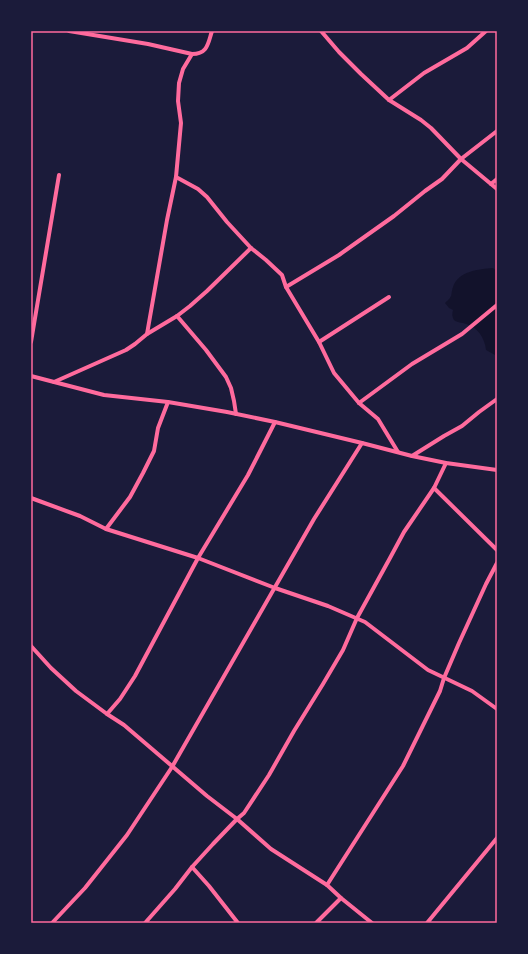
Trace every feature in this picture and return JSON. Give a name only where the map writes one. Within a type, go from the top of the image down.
[{"type":"street","points":[[69,31],[148,44],[192,54],[204,51],[212,31]]},
{"type":"street","points":[[321,31],[355,68],[389,100],[431,128],[461,159],[497,189]]},
{"type":"street","points":[[389,100],[424,73],[467,48],[486,31]]},
{"type":"street","points":[[146,334],[176,177],[181,123],[178,101],[179,83],[183,69],[192,54]]},
{"type":"street","points":[[286,287],[339,255],[394,216],[442,179],[461,159],[497,131]]},
{"type":"street","points":[[31,342],[59,175]]},
{"type":"street","points":[[176,177],[198,189],[207,197],[251,248],[282,275],[286,287],[319,342],[334,373],[359,403],[378,419],[398,453]]},
{"type":"street","points":[[491,184],[497,179]]},
{"type":"street","points":[[53,382],[126,350],[136,344],[146,334],[177,316],[207,291],[251,248]]},
{"type":"street","points":[[319,342],[389,297]]},
{"type":"street","points":[[359,403],[412,364],[462,334],[497,305]]},
{"type":"street","points":[[177,316],[206,350],[226,377],[232,394],[236,414]]},
{"type":"street","points":[[31,376],[104,395],[168,402],[236,414],[275,422],[398,453],[446,463],[497,470]]},
{"type":"street","points":[[412,456],[462,426],[497,399]]},
{"type":"street","points":[[106,529],[130,498],[154,452],[158,428],[168,402]]},
{"type":"street","points":[[107,714],[120,699],[135,676],[198,558],[248,475],[275,422]]},
{"type":"street","points":[[52,923],[85,888],[127,835],[172,767],[314,519],[362,443]]},
{"type":"street","points":[[145,923],[175,890],[192,867],[248,807],[343,650],[357,618],[404,532],[434,488],[446,463]]},
{"type":"street","points":[[434,488],[497,550]]},
{"type":"street","points":[[31,498],[80,516],[106,529],[198,558],[357,618],[365,622],[428,670],[472,691],[497,709]]},
{"type":"street","points":[[327,884],[403,766],[437,698],[458,643],[497,563]]},
{"type":"street","points":[[31,646],[51,668],[76,691],[124,725],[271,849],[327,884],[341,898],[372,923]]},
{"type":"street","points":[[427,923],[497,838]]},
{"type":"street","points":[[192,867],[238,923]]},
{"type":"street","points":[[316,923],[341,898]]},
{"type":"shaded area","points":[[493,268],[497,271],[497,340],[495,355],[486,350],[480,334],[474,328],[454,320],[452,315],[453,310],[445,303],[451,297],[453,287],[459,277],[470,272]]}]
